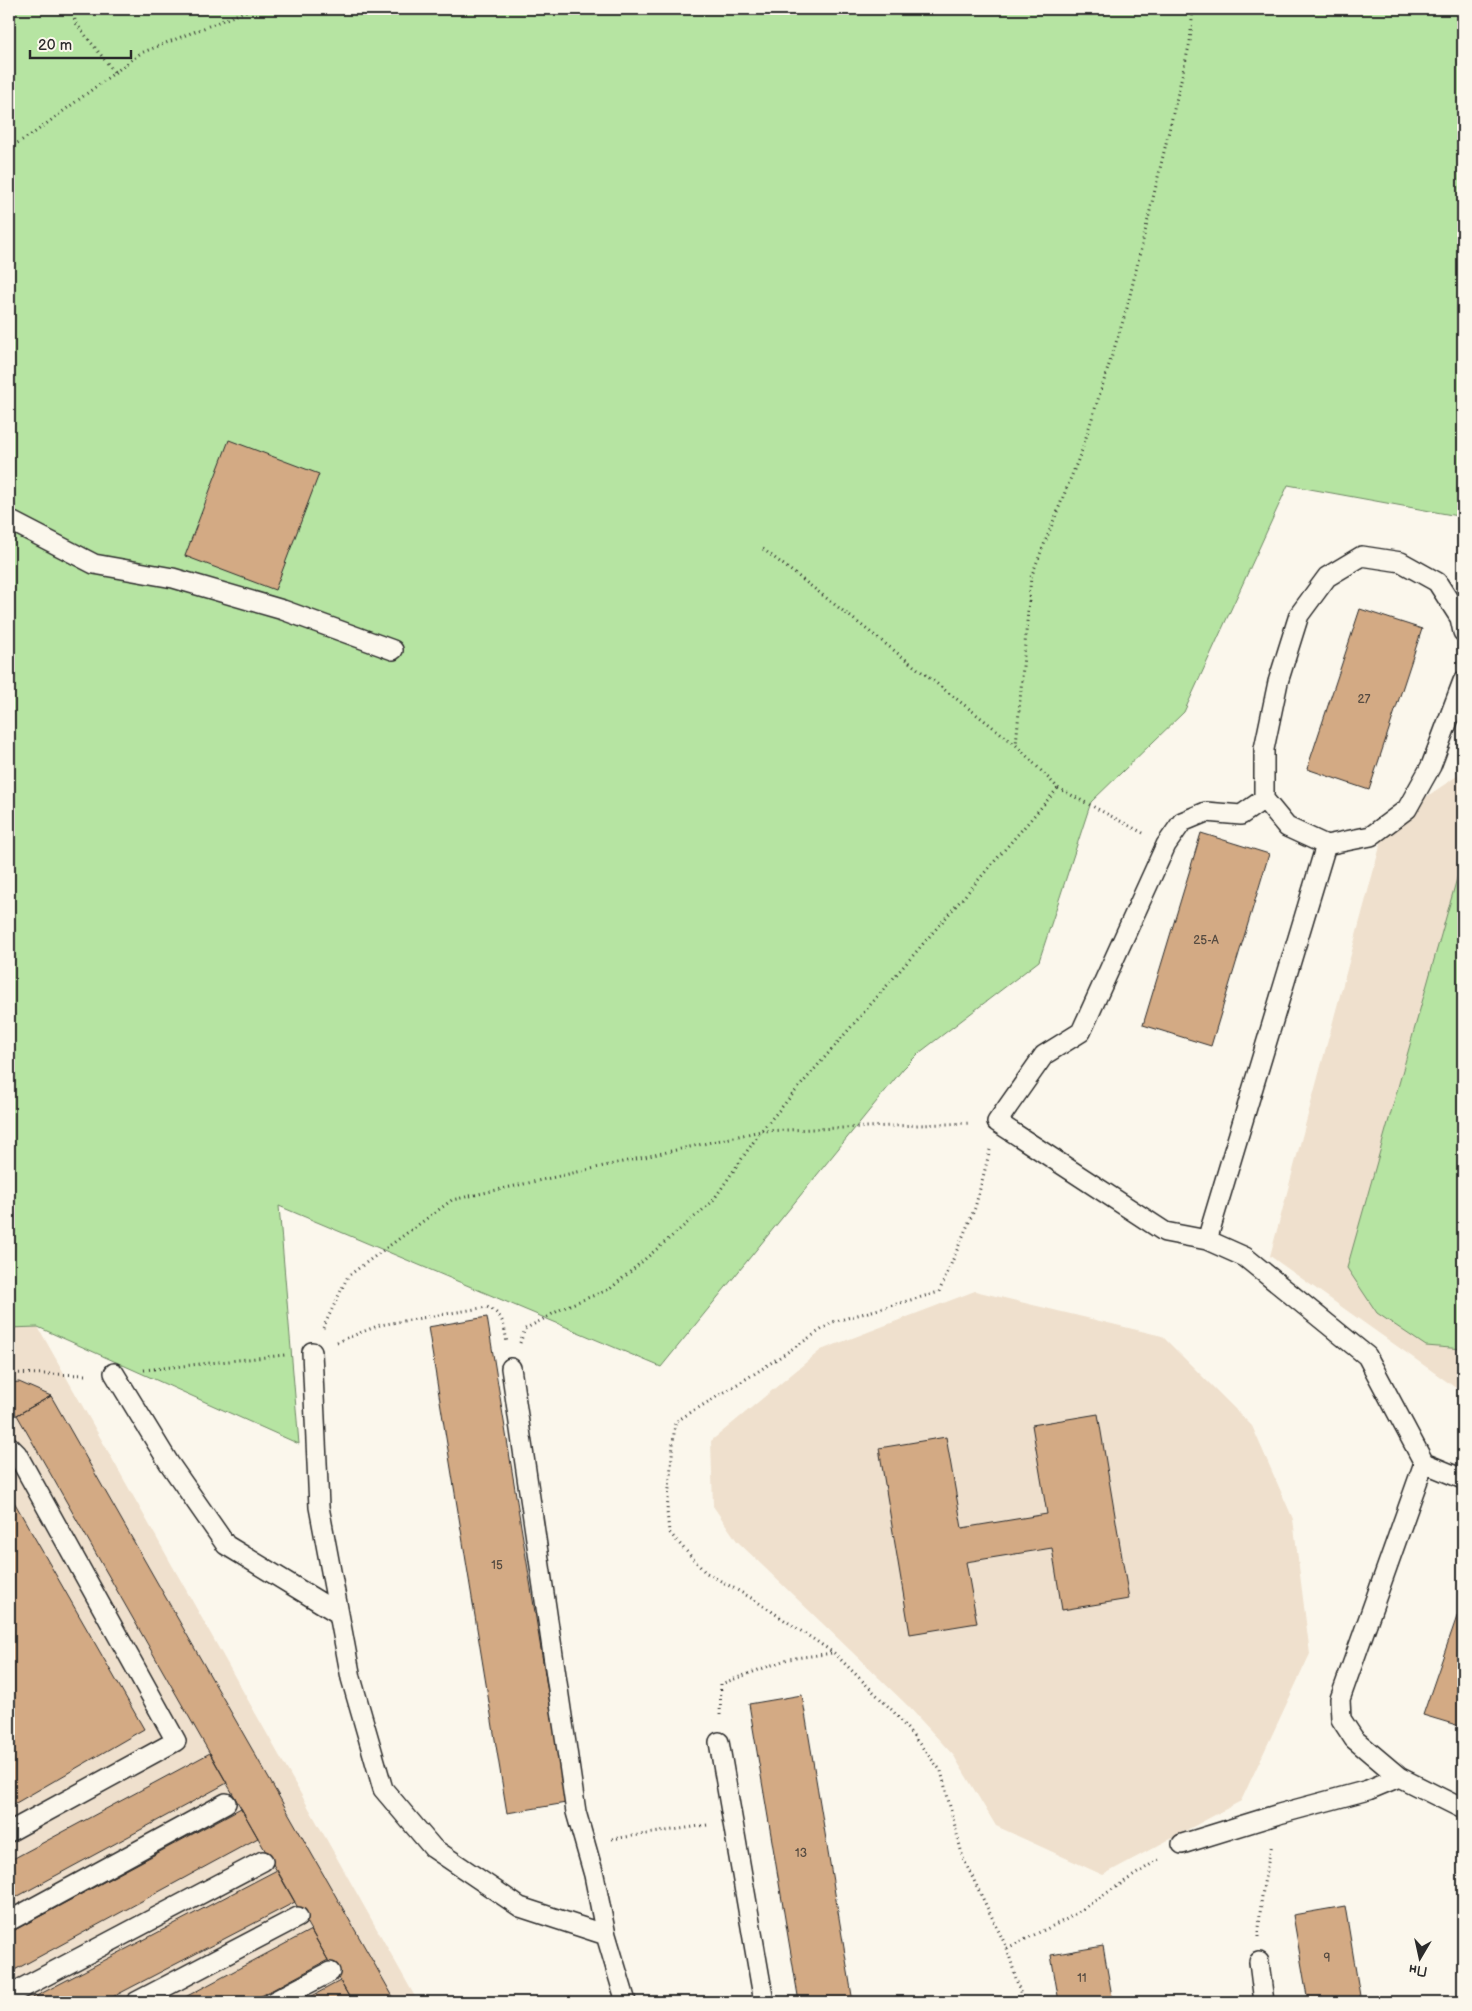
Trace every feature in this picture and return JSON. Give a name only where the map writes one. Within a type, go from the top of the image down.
[{"type":"lane","points":[[9,520],[94,564],[173,578],[283,610],[393,650]]},
{"type":"lane","points":[[1463,632],[1460,618],[1437,582],[1401,562],[1362,556],[1327,577],[1299,615],[1278,682],[1264,749],[1264,799],[1287,827],[1326,844],[1370,836],[1407,809],[1431,766],[1463,681]]},
{"type":"lane","points":[[1264,799],[1241,814],[1206,812],[1182,822],[1166,845],[1082,1032],[1044,1055],[996,1122],[1165,1232],[1206,1240],[1245,1257],[1367,1356],[1424,1463],[1463,1478]]},
{"type":"lane","points":[[1206,1240],[1326,844]]},
{"type":"lane","points":[[312,1352],[319,1507],[351,1678],[383,1789],[433,1848],[520,1907],[606,1935]]},
{"type":"lane","points":[[511,1368],[576,1812],[594,1876],[606,1935],[626,2002]]},
{"type":"lane","points":[[114,1373],[169,1463],[226,1544],[336,1612]]},
{"type":"lane","points":[[9,1446],[17,1454],[176,1741],[9,1832]]},
{"type":"lane","points":[[1424,1463],[1340,1699],[1341,1719],[1354,1739],[1399,1777],[1463,1809]]},
{"type":"lane","points":[[719,1742],[764,2002]]},
{"type":"lane","points":[[1182,1844],[1279,1814],[1368,1790],[1399,1777]]},
{"type":"lane","points":[[9,1921],[226,1803]]},
{"type":"lane","points":[[9,1995],[263,1861]]},
{"type":"lane","points":[[136,2002],[298,1917]]},
{"type":"lane","points":[[1259,1962],[1264,2002]]},
{"type":"lane","points":[[273,2002],[330,1972]]},
{"type":"path","points":[[74,9],[75,22],[115,72]]},
{"type":"path","points":[[9,148],[34,133],[141,52],[251,9]]},
{"type":"path","points":[[1016,745],[1031,577],[1082,450],[1127,308],[1190,42],[1193,9]]},
{"type":"path","points":[[763,549],[1016,745],[1058,788],[1166,845]]},
{"type":"path","points":[[525,1330],[567,1306],[610,1289],[712,1202],[761,1132],[1058,788]]},
{"type":"path","points":[[312,1352],[348,1276],[452,1200],[761,1132],[996,1122],[975,1208],[939,1292],[833,1322],[754,1374],[675,1422],[667,1511],[668,1532],[705,1572],[754,1599],[834,1653],[893,1711],[941,1771],[963,1858],[1007,1948],[1023,2002]]},
{"type":"path","points":[[9,1373],[92,1375],[312,1352],[380,1326],[487,1307],[497,1312],[504,1324],[511,1368]]},
{"type":"path","points":[[719,1742],[721,1684],[788,1659],[834,1653]]},
{"type":"path","points":[[1259,1962],[1259,1920],[1265,1875],[1279,1814]]},
{"type":"path","points":[[585,1842],[733,1822]]},
{"type":"path","points":[[1007,1948],[1067,1919],[1182,1844]]},
{"type":"shaded area","points":[[1463,772],[1463,1393],[1270,1256],[1386,824]]},
{"type":"shaded area","points":[[975,1291],[1162,1336],[1252,1426],[1293,1519],[1310,1654],[1241,1801],[1103,1875],[996,1826],[954,1756],[908,1706],[737,1541],[713,1506],[711,1441],[821,1350]]},
{"type":"shaded area","points":[[38,1327],[418,2002],[9,2002],[9,1328]]},
{"type":"green space","points":[[9,9],[1463,9],[1463,517],[1288,485],[1184,712],[1091,802],[1039,961],[919,1053],[903,1069],[661,1367],[279,1206],[299,1444],[38,1327],[9,1328]]},
{"type":"green space","points":[[1463,857],[1463,1349],[1426,1346],[1377,1313],[1347,1268]]},
{"type":"building","points":[[229,440],[319,474],[275,590],[185,556]]},
{"type":"building","points":[[1360,609],[1422,629],[1369,790],[1307,769]]},
{"type":"building","points":[[1201,833],[1269,854],[1211,1046],[1143,1025]]},
{"type":"building","points":[[487,1317],[566,1803],[507,1813],[428,1327]]},
{"type":"building","points":[[19,1382],[51,1396],[17,1415],[9,1416],[9,1383]]},
{"type":"building","points":[[51,1396],[396,2002],[352,2002],[17,1415]]},
{"type":"building","points":[[1098,1414],[1129,1599],[1062,1610],[1052,1548],[966,1562],[977,1623],[910,1634],[879,1448],[946,1437],[962,1528],[1047,1514],[1032,1425]]},
{"type":"building","points":[[9,1493],[144,1729],[9,1807]]},
{"type":"building","points":[[1463,1599],[1463,1727],[1423,1715]]},
{"type":"building","points":[[802,1695],[853,2002],[799,2002],[749,1704]]},
{"type":"building","points":[[210,1753],[227,1783],[9,1901],[9,1861]]},
{"type":"building","points":[[241,1808],[258,1838],[9,1973],[9,1933]]},
{"type":"building","points":[[277,1870],[295,1902],[103,2002],[25,2002]]},
{"type":"building","points":[[1345,1906],[1361,2002],[1308,2002],[1293,1915]]},
{"type":"building","points":[[311,1930],[328,1960],[250,2002],[176,2002]]},
{"type":"building","points":[[1103,1946],[1113,2002],[1059,2002],[1051,1955]]},
{"type":"building","points":[[340,1981],[352,2002],[301,2002]]}]
